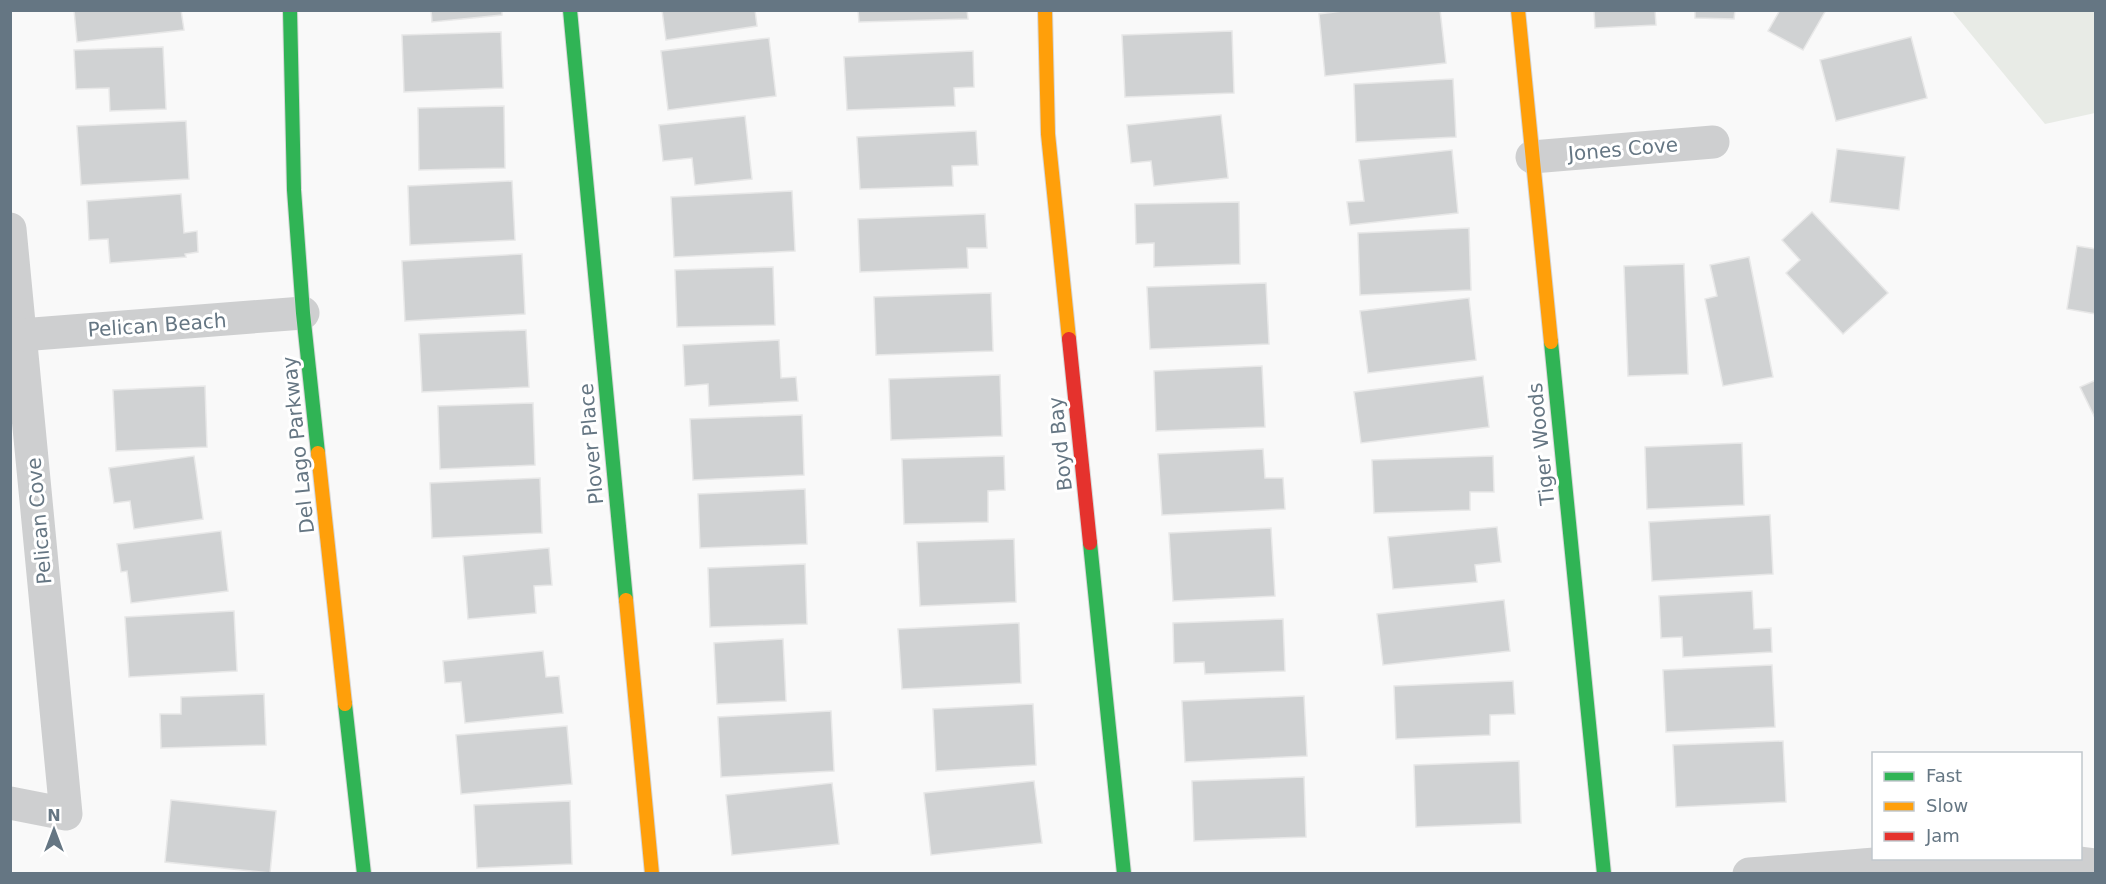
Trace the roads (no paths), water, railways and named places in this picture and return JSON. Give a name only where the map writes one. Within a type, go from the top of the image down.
[{"type":"street","name":"Del Lago Parkway","points":[[290,10],[294,190],[303,313],[364,873]]},
{"type":"street","name":"Plover Place","points":[[570,10],[652,873]]},
{"type":"street","name":"Boyd Bay","points":[[1045,10],[1048,134],[1124,873]]},
{"type":"street","name":"Tiger Woods","points":[[1518,10],[1604,873]]},
{"type":"street","name":"Jones Cove","points":[[1532,157],[1713,142]]},
{"type":"street","name":"Pelican Cove","points":[[10,228],[16,334],[66,814],[10,803]]},
{"type":"street","name":"Pelican Beach","points":[[16,334],[303,313]]},
{"type":"street","points":[[1749,873],[1946,860]]},
{"type":"street","points":[[2061,860],[2096,865]]}]
